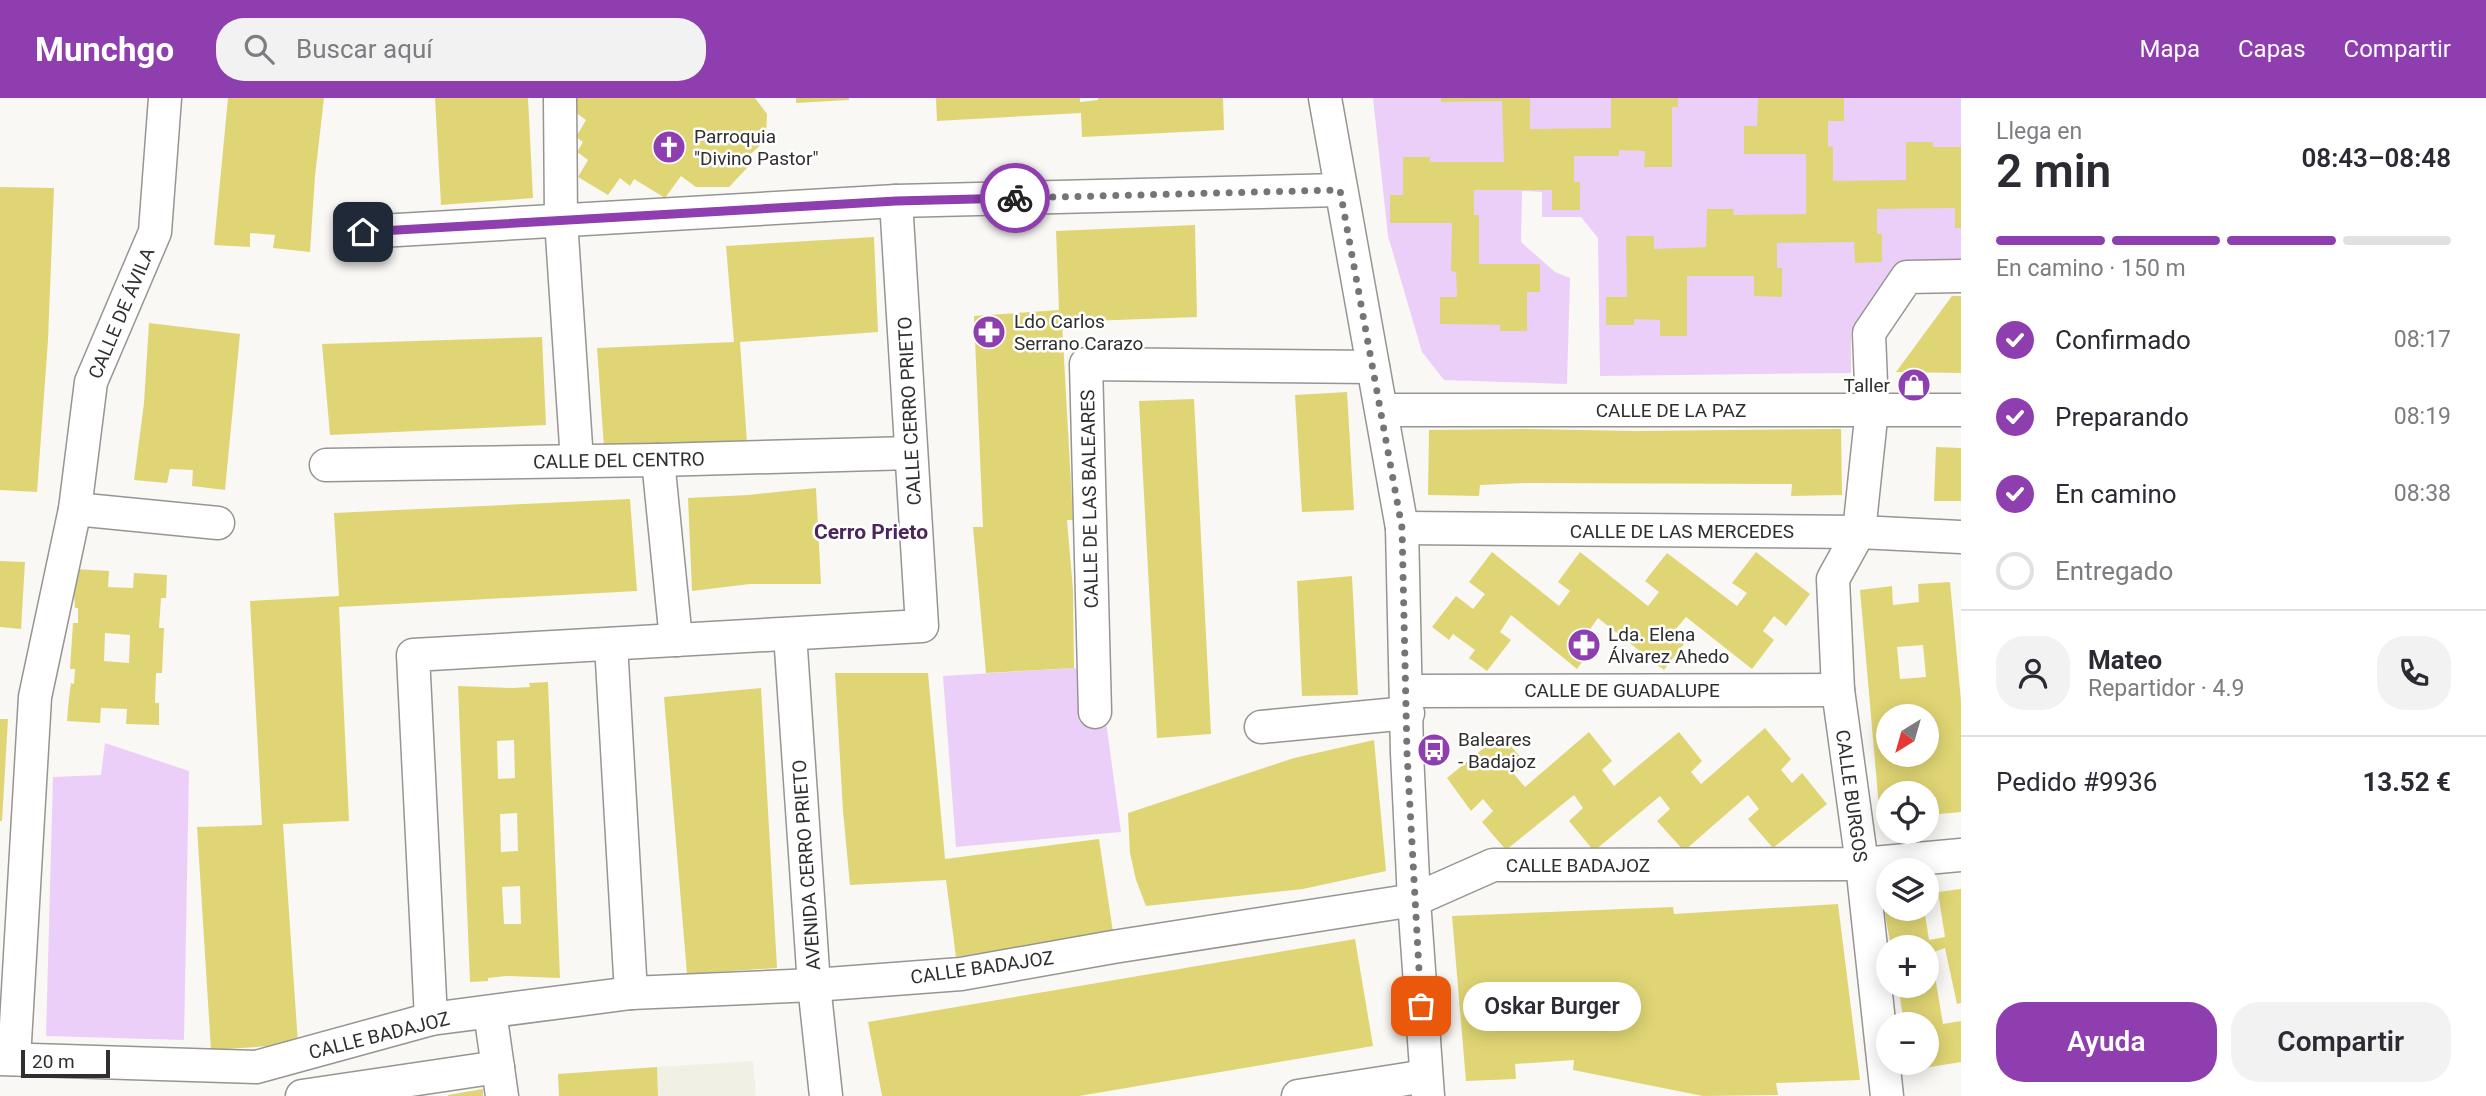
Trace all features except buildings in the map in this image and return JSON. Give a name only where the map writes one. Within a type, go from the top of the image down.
[{"type":"street","name":"CALLE DE ÁVILA","points":[[7,1059],[35,697],[75,509],[91,382],[155,232],[164,98]]},
{"type":"street","points":[[560,98],[561,220],[577,461]]},
{"type":"street","points":[[1298,1096],[1427,1086],[1407,753],[1402,528],[1325,98]]},
{"type":"street","points":[[363,232],[896,201],[1340,190]]},
{"type":"street","name":"CALLE CERRO PRIETO","points":[[611,643],[922,626],[896,201]]},
{"type":"street","points":[[1859,532],[1872,409],[1869,332],[1907,277],[1961,276]]},
{"type":"street","name":"CALLE DE LAS BALEARES","points":[[1095,712],[1086,364],[1373,367]]},
{"type":"street","name":"CALLE DE LA PAZ","points":[[1382,410],[1961,410]]},
{"type":"street","name":"CALLE DEL CENTRO","points":[[326,465],[911,453]]},
{"type":"street","points":[[658,460],[676,640]]},
{"type":"street","points":[[75,509],[218,523]]},
{"type":"street","name":"CALLE DE LAS MERCEDES","points":[[1402,528],[1859,532],[1961,537]]},
{"type":"street","name":"CALLE BURGOS","points":[[1859,532],[1833,579],[1838,690],[1862,864],[1887,1096]]},
{"type":"street","name":"AVENIDA CERRO PRIETO","points":[[790,634],[814,985],[826,1096]]},
{"type":"street","points":[[431,1018],[413,654],[611,643],[631,993]]},
{"type":"street","name":"CALLE DE GUADALUPE","points":[[1261,727],[1407,702],[1838,690]]},
{"type":"street","name":"CALLE BADAJOZ","points":[[7,1059],[256,1067],[431,1018],[490,1013],[631,993],[814,985],[961,974],[1113,947],[1414,900],[1493,865],[1862,864],[1961,855]]},
{"type":"street","points":[[302,1096],[500,1082],[490,1013]]},
{"type":"shaded area","points":[[1373,98],[1961,98],[1961,262],[1898,265],[1851,331],[1851,373],[1600,376],[1598,238],[1581,217],[1542,217],[1542,192],[1522,191],[1521,242],[1555,272],[1570,278],[1567,384],[1444,380],[1422,352],[1388,236]]},
{"type":"shaded area","points":[[1074,668],[1100,677],[1121,832],[956,847],[943,676]]},
{"type":"shaded area","points":[[105,743],[189,771],[184,1040],[46,1036],[53,777],[101,775]]},
{"type":"shaded area","points":[[753,1061],[756,1096],[658,1096],[657,1067]]},
{"type":"way so far","points":[[1015,198],[1340,190],[1402,528],[1407,753],[1421,1006]]},
{"type":"place","name":"Parroquia \"Divino Pastor\"","points":[[669,147]]},
{"type":"place","name":"Ldo Carlos Serrano Carazo","points":[[989,332]]},
{"type":"place","name":"Taller","points":[[1914,385]]},
{"type":"place","name":"Lda. Elena Álvarez Ahedo","points":[[1584,645]]},
{"type":"place","name":"Baleares - Badajoz","points":[[1434,750]]},
{"type":"place","name":"Oskar Burger","points":[[1421,1006]]},
{"type":"district","name":"Cerro Prieto","points":[[871,532]]},
{"type":"route","points":[[363,232],[896,201],[1015,198]]}]
